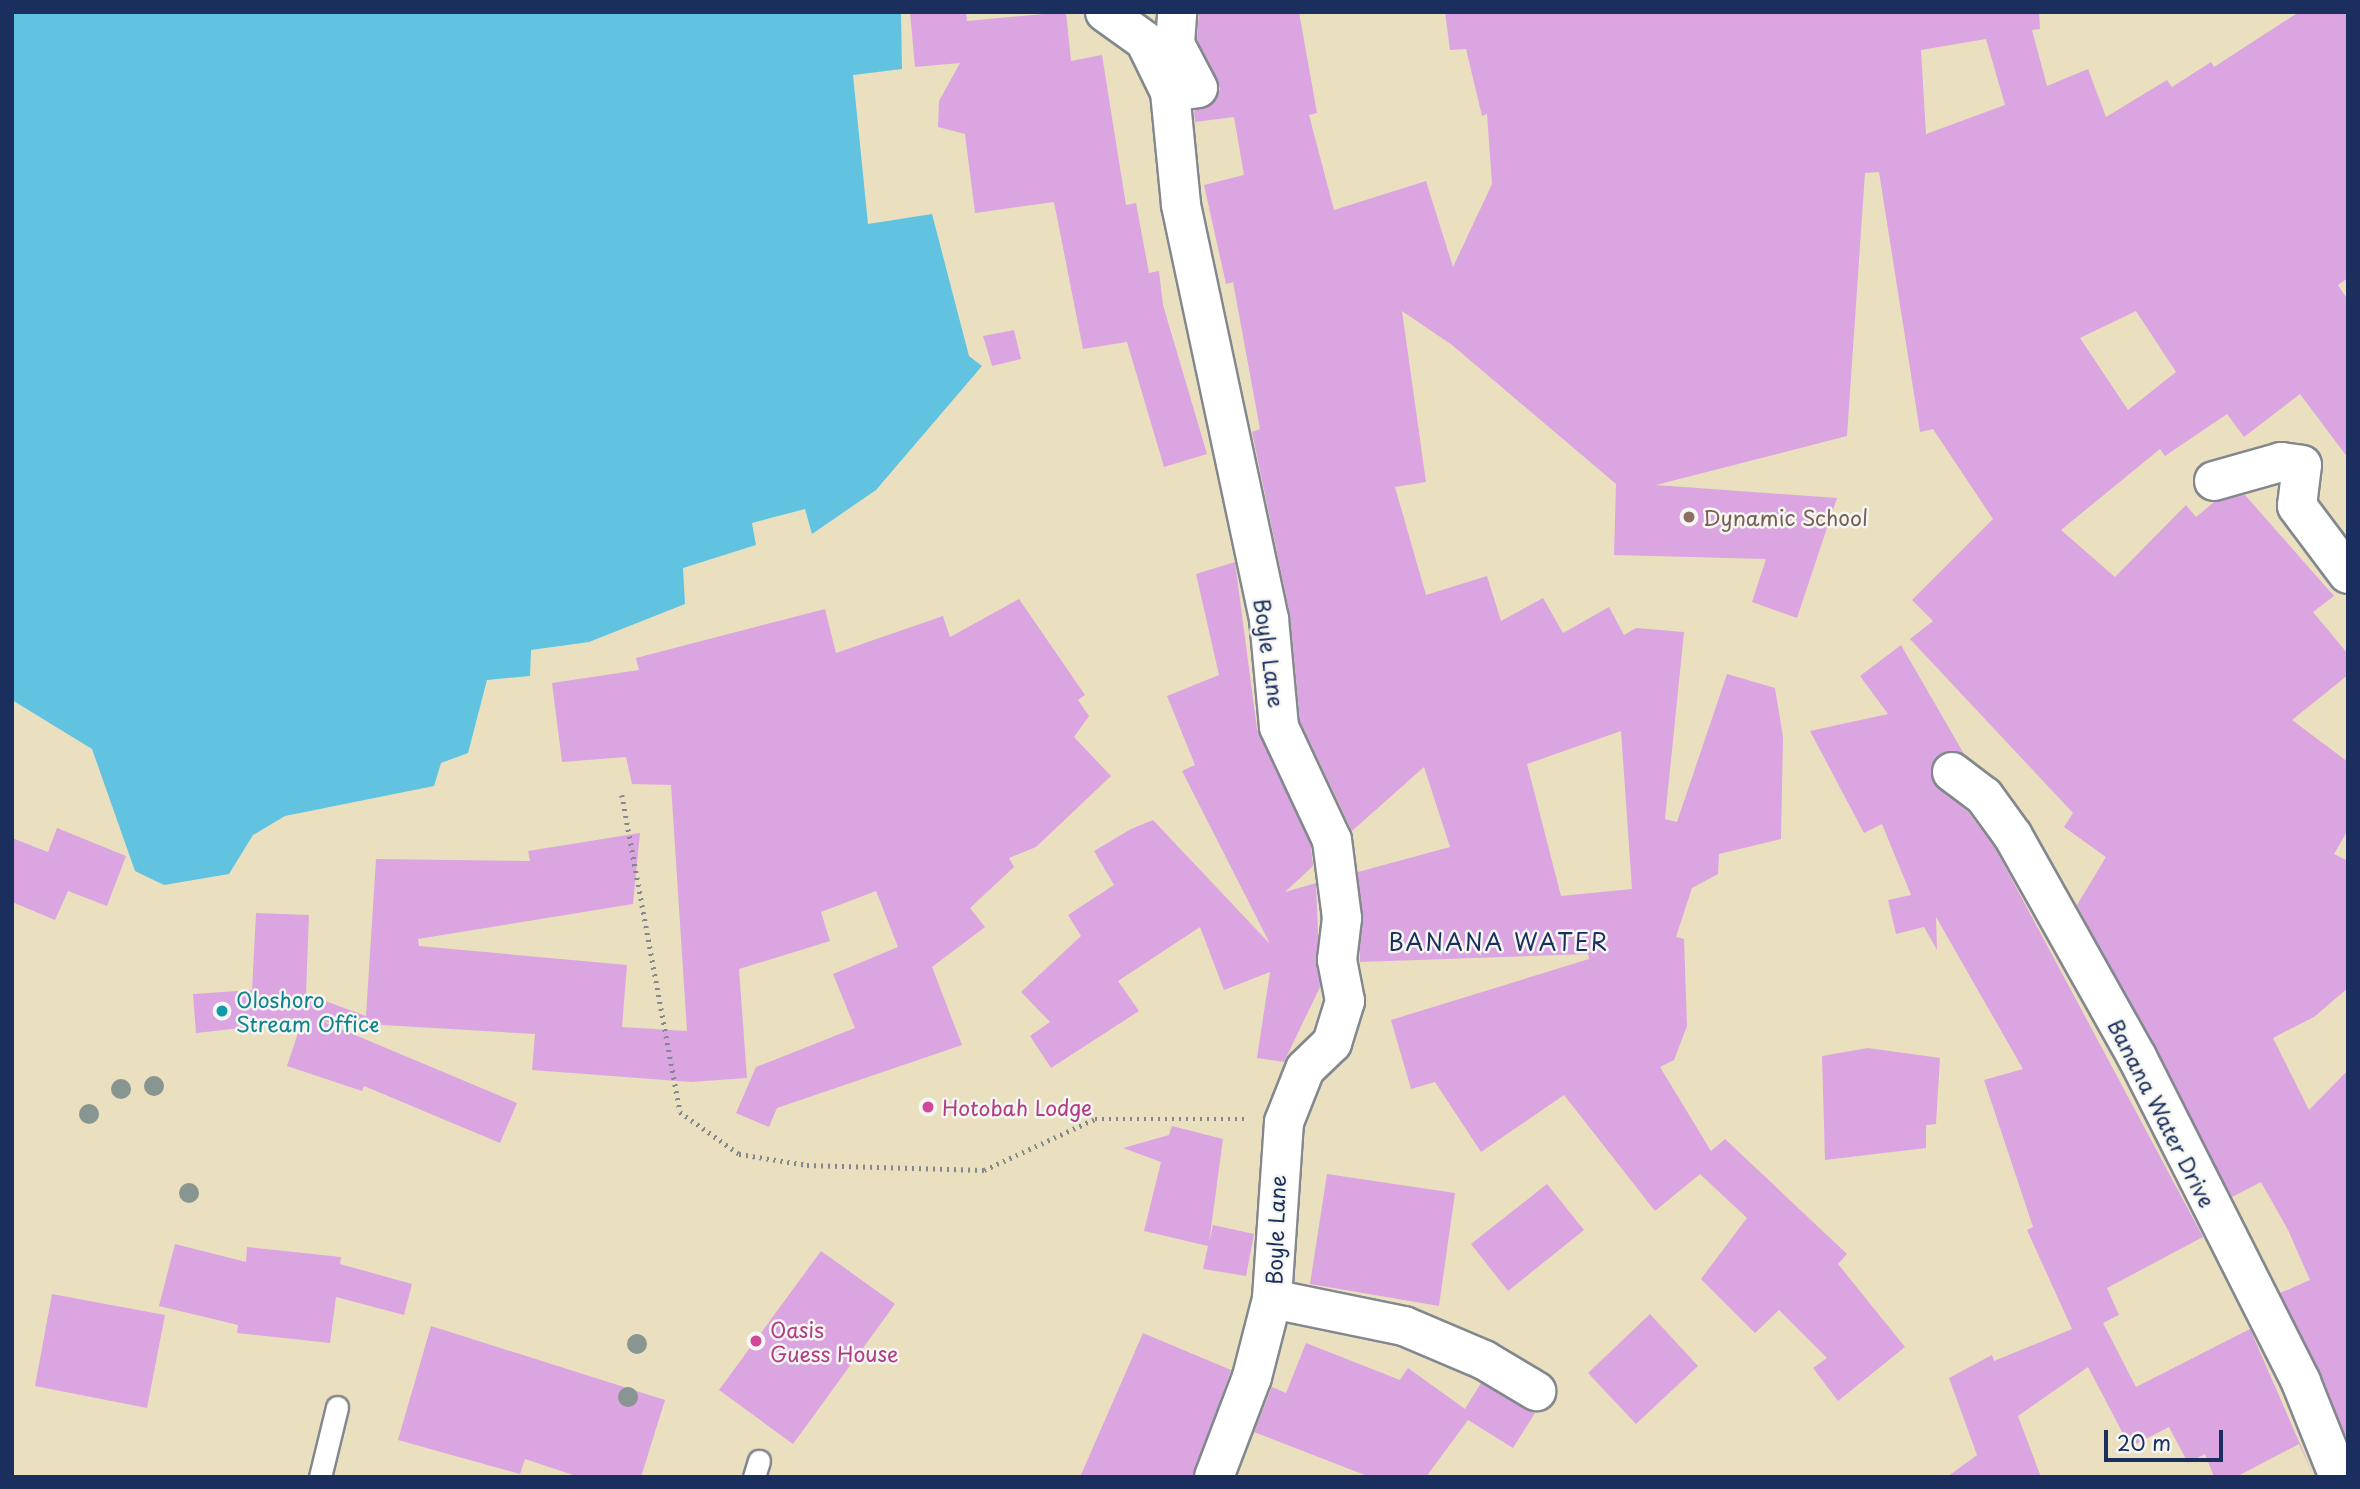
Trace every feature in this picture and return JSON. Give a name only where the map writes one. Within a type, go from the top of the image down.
[{"type":"street","name":"Boyle Lane","points":[[1105,12],[1145,41],[1170,92],[1181,205],[1269,619],[1279,727],[1332,840],[1342,918],[1337,960],[1345,1001],[1332,1043],[1305,1069],[1284,1122],[1272,1299],[1252,1377],[1214,1477]]},
{"type":"street","points":[[1170,92],[1199,88],[1175,44],[1177,12]]},
{"type":"street","points":[[2214,481],[2281,462],[2302,465],[2297,506],[2348,574]]},
{"type":"street","name":"Banana Water Drive","points":[[1952,772],[1984,796],[2013,836],[2137,1057],[2301,1382],[2339,1477]]},
{"type":"street","name":"Boyle Lane","points":[[1272,1299],[1404,1326],[1484,1360],[1536,1391]]},
{"type":"lane","points":[[320,1477],[337,1407]]},
{"type":"path","points":[[622,795],[680,1112],[738,1154],[807,1166],[984,1170],[1095,1119],[1176,1115],[1284,1122]]},
{"type":"water","points":[[12,12],[901,12],[902,69],[853,75],[868,224],[932,214],[969,356],[982,366],[876,490],[812,534],[805,509],[752,523],[756,545],[683,568],[685,604],[589,642],[531,650],[530,676],[487,680],[468,753],[441,763],[434,786],[285,816],[253,835],[229,874],[164,885],[135,871],[92,749],[12,700]]},
{"type":"building","points":[[910,12],[966,12],[967,21],[1066,12],[1071,61],[1102,55],[1126,205],[1136,203],[1149,273],[1159,271],[1163,305],[1207,454],[1164,467],[1127,342],[1083,349],[1054,202],[975,213],[965,134],[938,127],[939,101],[960,63],[915,67]]},
{"type":"building","points":[[1199,12],[1299,12],[1317,113],[1309,115],[1334,210],[1426,181],[1453,267],[1492,184],[1487,114],[1482,116],[1466,49],[1450,50],[1445,12],[2039,12],[2040,29],[2032,30],[2047,86],[2088,69],[2106,117],[2167,80],[2172,87],[2211,62],[2214,67],[2299,12],[2348,12],[2348,278],[2338,285],[2348,300],[2348,458],[2300,394],[2244,437],[2227,414],[2165,456],[2160,449],[2061,530],[2115,577],[2186,505],[2196,517],[2214,502],[2245,495],[2334,596],[2313,612],[2348,654],[2348,675],[2292,720],[2348,762],[2348,830],[2334,854],[2348,861],[2348,988],[2314,1017],[2273,1038],[2309,1110],[2348,1070],[2348,1440],[2280,1293],[2310,1280],[2288,1230],[2261,1182],[2232,1197],[2077,905],[2106,857],[2064,827],[2073,813],[1910,639],[1933,621],[1912,600],[1993,519],[1933,429],[1920,432],[1879,172],[1865,173],[1847,436],[1656,485],[1837,498],[1797,618],[1752,602],[1766,559],[1614,555],[1616,484],[1452,345],[1402,311],[1426,482],[1395,487],[1426,595],[1487,576],[1501,621],[1543,598],[1563,633],[1609,607],[1624,635],[1636,628],[1684,632],[1665,819],[1677,822],[1727,674],[1775,688],[1783,737],[1781,839],[1719,854],[1718,874],[1692,888],[1676,937],[1684,939],[1687,1026],[1674,1060],[1660,1067],[1711,1151],[1725,1139],[1847,1254],[1838,1264],[1905,1347],[1838,1401],[1813,1368],[1827,1358],[1779,1310],[1755,1333],[1701,1279],[1747,1218],[1700,1174],[1655,1211],[1564,1095],[1481,1152],[1435,1082],[1411,1089],[1391,1020],[1589,959],[1588,954],[1360,962],[1358,872],[1450,847],[1424,767],[1352,831],[1300,721],[1290,615],[1252,432],[1260,429],[1233,282],[1226,284],[1204,185],[1244,175],[1234,117],[1195,122],[1194,111],[1211,105],[1220,89],[1197,39]],"holes":[[[1986,39],[2005,105],[1926,134],[1921,50]],[[2136,311],[2176,372],[2128,410],[2080,338]],[[1621,731],[1632,889],[1561,896],[1527,764]]]},
{"type":"building","points":[[1014,330],[1021,359],[992,366],[983,336]]},
{"type":"building","points":[[1235,562],[1257,729],[1311,846],[1313,866],[1285,892],[1316,883],[1320,987],[1284,1062],[1257,1058],[1270,972],[1224,990],[1200,927],[1118,981],[1139,1011],[1051,1068],[1030,1036],[1050,1022],[1021,992],[1081,936],[1068,915],[1114,885],[1094,851],[1131,829],[1153,820],[1270,944],[1182,771],[1195,765],[1167,696],[1219,675],[1196,574]]},
{"type":"building","points":[[1019,599],[1085,695],[1078,700],[1089,716],[1074,737],[1111,776],[1036,847],[1009,858],[1014,867],[970,908],[985,927],[932,967],[962,1045],[777,1108],[769,1127],[736,1113],[756,1067],[855,1028],[833,974],[898,947],[876,891],[821,912],[830,941],[739,969],[747,1078],[691,1082],[532,1070],[535,1034],[365,1024],[366,1017],[364,1024],[324,1022],[517,1103],[500,1143],[364,1086],[362,1091],[287,1066],[302,1021],[196,1033],[193,994],[252,990],[256,913],[309,915],[306,994],[366,1016],[376,859],[530,861],[528,851],[640,833],[633,904],[418,939],[419,946],[627,965],[622,1027],[687,1031],[671,785],[632,784],[626,757],[562,762],[552,683],[639,670],[636,658],[825,609],[836,653],[943,616],[950,637]]},
{"type":"building","points":[[1901,645],[1964,754],[1944,752],[1935,758],[1932,781],[1968,812],[1995,848],[2203,1237],[2107,1288],[2119,1315],[2103,1323],[2136,1387],[2250,1329],[2314,1476],[2299,1444],[2236,1477],[2214,1477],[2205,1454],[2188,1463],[2169,1427],[2130,1447],[2088,1367],[2018,1416],[2041,1477],[1947,1477],[1977,1455],[1949,1378],[1992,1355],[1994,1361],[2072,1329],[2027,1230],[2033,1227],[1984,1080],[2023,1069],[1936,917],[1937,950],[1924,927],[1896,934],[1888,900],[1911,895],[1882,824],[1864,833],[1810,731],[1888,714],[1860,676]]},
{"type":"building","points":[[57,828],[126,856],[107,906],[68,891],[55,920],[12,902],[12,838],[48,852]]},
{"type":"building","points":[[1868,1048],[1940,1058],[1936,1124],[1926,1125],[1926,1148],[1825,1160],[1822,1056]]},
{"type":"building","points":[[1172,1126],[1223,1139],[1209,1243],[1213,1225],[1254,1234],[1246,1276],[1203,1269],[1208,1246],[1144,1231],[1161,1162],[1123,1148],[1169,1135]]},
{"type":"building","points":[[1327,1174],[1455,1193],[1439,1306],[1310,1284]]},
{"type":"building","points":[[1547,1184],[1584,1230],[1508,1291],[1471,1244]]},
{"type":"building","points":[[175,1244],[246,1262],[247,1247],[341,1257],[340,1264],[412,1284],[404,1315],[336,1297],[330,1343],[237,1333],[238,1325],[159,1306]]},
{"type":"building","points":[[821,1251],[895,1304],[793,1444],[719,1390]]},
{"type":"building","points":[[52,1294],[165,1315],[147,1408],[35,1386]]},
{"type":"building","points":[[1650,1314],[1698,1366],[1636,1424],[1588,1373]]},
{"type":"building","points":[[431,1326],[665,1400],[641,1477],[579,1477],[525,1459],[520,1474],[398,1440]]},
{"type":"building","points":[[1143,1333],[1231,1370],[1193,1477],[1080,1477]]},
{"type":"building","points":[[1306,1343],[1400,1380],[1408,1368],[1465,1409],[1481,1383],[1535,1413],[1513,1448],[1468,1420],[1426,1477],[1370,1477],[1254,1432],[1272,1387],[1286,1393]]},
{"type":"place","name":"Dynamic School","points":[[1689,517]]},
{"type":"place","name":"Oloshoro Stream Office","points":[[222,1011]]},
{"type":"place","name":"Hotobah Lodge","points":[[928,1107]]},
{"type":"place","name":"Oasis Guess House","points":[[756,1341]]},
{"type":"district","name":"BANANA WATER","points":[[1499,942]]}]
